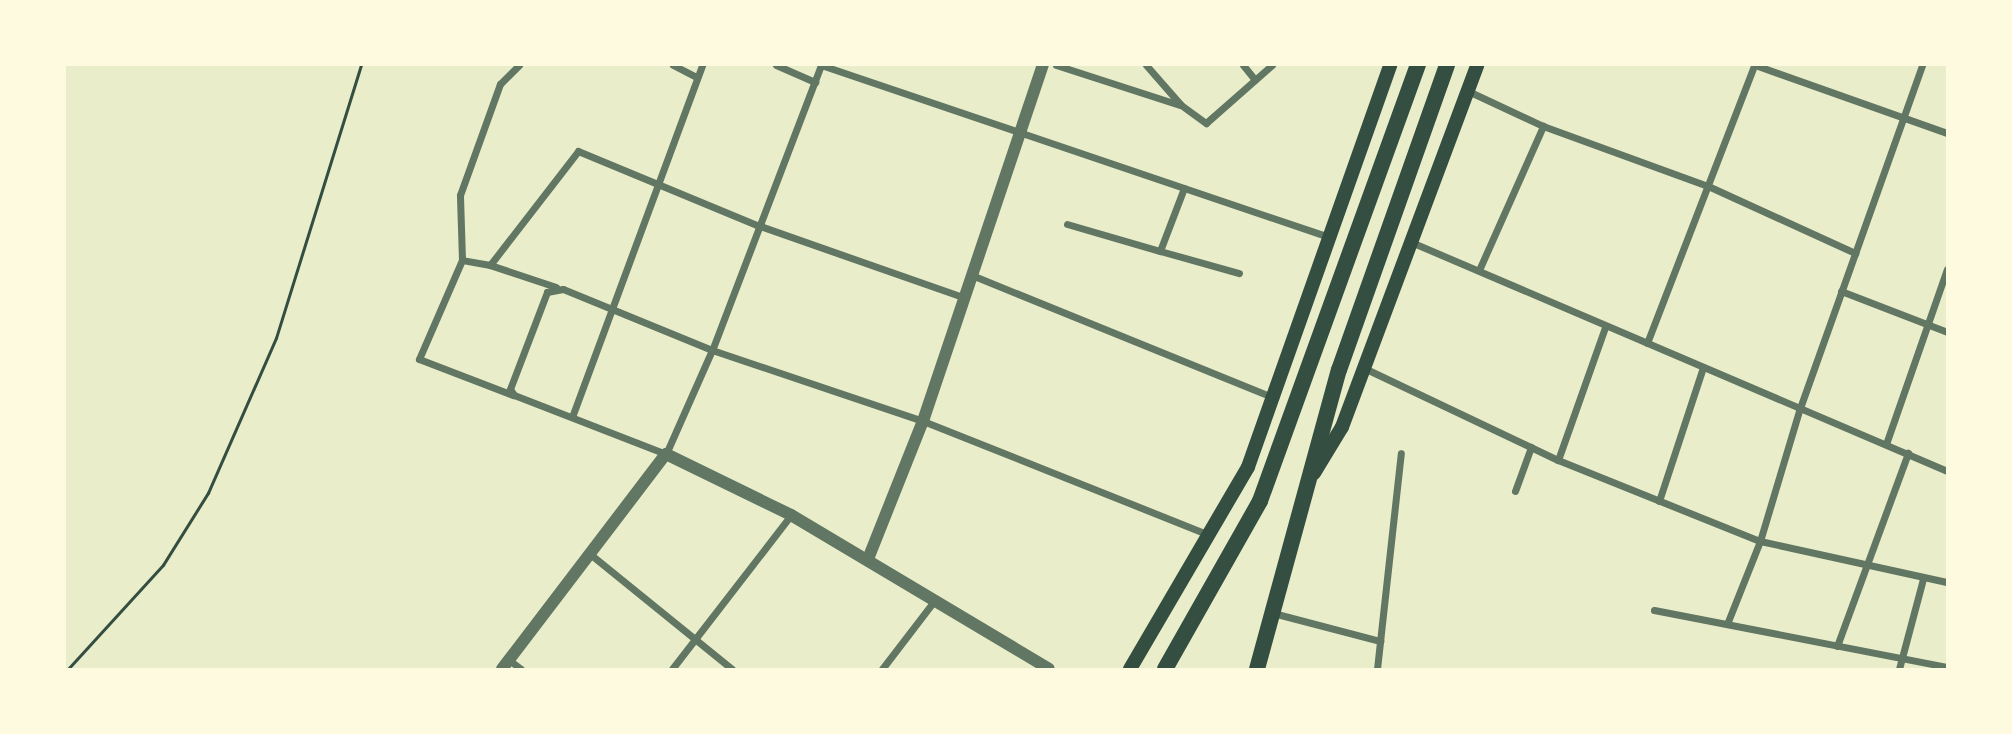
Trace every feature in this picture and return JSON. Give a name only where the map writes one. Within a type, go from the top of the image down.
[{"type":"main road","points":[[1130,669],[1248,467],[1276,398],[1390,65]]},
{"type":"main road","points":[[1165,669],[1260,500],[1419,65]]},
{"type":"main road","points":[[1256,669],[1339,370],[1447,65]]},
{"type":"main road","points":[[1310,481],[1342,427],[1477,65]]},
{"type":"street","points":[[519,65],[500,84],[460,195],[461,260],[419,359],[666,454],[791,515],[869,559],[1049,669]]},
{"type":"street","points":[[673,65],[697,77]]},
{"type":"street","points":[[572,417],[702,65]]},
{"type":"street","points":[[776,65],[815,82]]},
{"type":"street","points":[[521,669],[505,665],[666,454],[712,350],[757,225],[821,65],[1329,237]]},
{"type":"street","points":[[869,559],[923,421],[1043,65]]},
{"type":"street","points":[[1056,65],[1181,105]]},
{"type":"street","points":[[1146,65],[1181,105],[1206,123],[1272,65]]},
{"type":"street","points":[[1243,65],[1255,80]]},
{"type":"street","points":[[1647,343],[1755,65],[1905,114],[1947,133]]},
{"type":"street","points":[[1727,624],[1760,541],[1800,408],[1922,65]]},
{"type":"street","points":[[1468,91],[1543,126],[1707,186],[1855,253]]},
{"type":"street","points":[[1479,270],[1543,126]]},
{"type":"street","points":[[490,265],[578,151],[659,187],[757,225],[966,298]]},
{"type":"street","points":[[1160,251],[1184,188]]},
{"type":"street","points":[[1067,224],[1239,273]]},
{"type":"street","points":[[1411,242],[1947,471]]},
{"type":"street","points":[[461,260],[490,265],[557,288],[712,350],[923,421],[1210,535]]},
{"type":"street","points":[[1886,444],[1947,269]]},
{"type":"street","points":[[974,276],[1276,398]]},
{"type":"street","points":[[514,395],[510,389],[547,292],[557,288]]},
{"type":"street","points":[[1842,291],[1947,332]]},
{"type":"street","points":[[1558,460],[1605,327]]},
{"type":"street","points":[[1659,501],[1703,367]]},
{"type":"street","points":[[1364,368],[1558,460],[1760,541],[1923,579],[1947,582]]},
{"type":"street","points":[[1515,491],[1531,447]]},
{"type":"street","points":[[1377,669],[1401,453]]},
{"type":"street","points":[[1837,646],[1908,453]]},
{"type":"street","points":[[672,669],[791,515]]},
{"type":"street","points":[[590,554],[732,669]]},
{"type":"street","points":[[1899,669],[1923,579]]},
{"type":"street","points":[[882,669],[935,600]]},
{"type":"street","points":[[1654,610],[1947,667]]},
{"type":"street","points":[[1273,613],[1380,641]]},
{"type":"path","points":[[68,669],[163,565],[208,493],[276,338],[361,65]]}]
